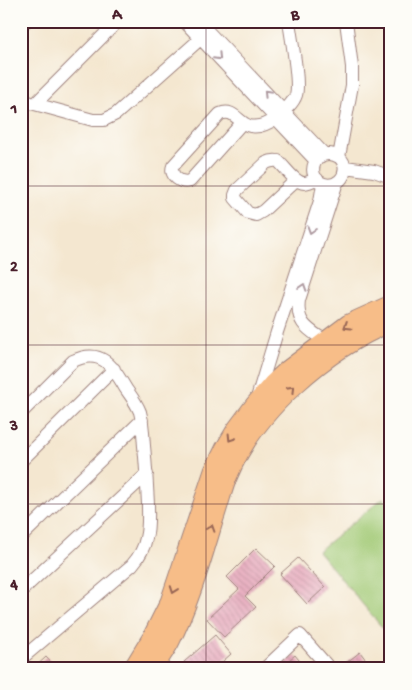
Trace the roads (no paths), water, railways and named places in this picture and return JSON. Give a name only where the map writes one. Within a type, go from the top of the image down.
[{"type":"highway","points":[[133,669],[152,638],[170,602],[214,471],[237,429],[273,384],[288,370],[349,324],[391,305]]},
{"type":"highway","points":[[152,669],[168,646],[188,601],[228,475],[239,452],[254,430],[295,384],[336,351],[357,338],[391,322]]},
{"type":"street","points":[[21,25],[26,21]]},
{"type":"street","points":[[34,104],[118,21]]},
{"type":"street","points":[[184,21],[205,36],[320,157]]},
{"type":"street","points":[[198,21],[205,36]]},
{"type":"street","points":[[242,123],[190,181],[181,182],[172,174],[173,166],[220,114],[229,113],[242,123],[256,126],[266,124],[280,114],[294,100],[297,89],[289,21]]},
{"type":"street","points":[[296,180],[263,211],[256,215],[248,213],[235,198],[237,190],[266,162],[274,160],[296,180],[304,183],[320,181],[330,185],[337,182],[343,176],[342,162],[352,85],[352,67],[346,21]]},
{"type":"street","points":[[21,99],[93,120],[110,118],[205,36]]},
{"type":"street","points":[[255,405],[320,201],[320,181],[313,170],[320,157],[329,153],[342,162],[391,177]]},
{"type":"street","points":[[325,341],[308,329],[302,322],[298,308],[337,182]]},
{"type":"street","points":[[21,413],[73,361],[81,357],[91,356],[108,362],[139,410],[142,420],[147,474],[148,531],[138,558],[125,572],[21,659]]},
{"type":"street","points":[[21,461],[114,369]]},
{"type":"street","points":[[21,537],[142,420]]},
{"type":"street","points":[[21,591],[147,474]]},
{"type":"street","points":[[264,669],[300,635],[330,669]]}]
